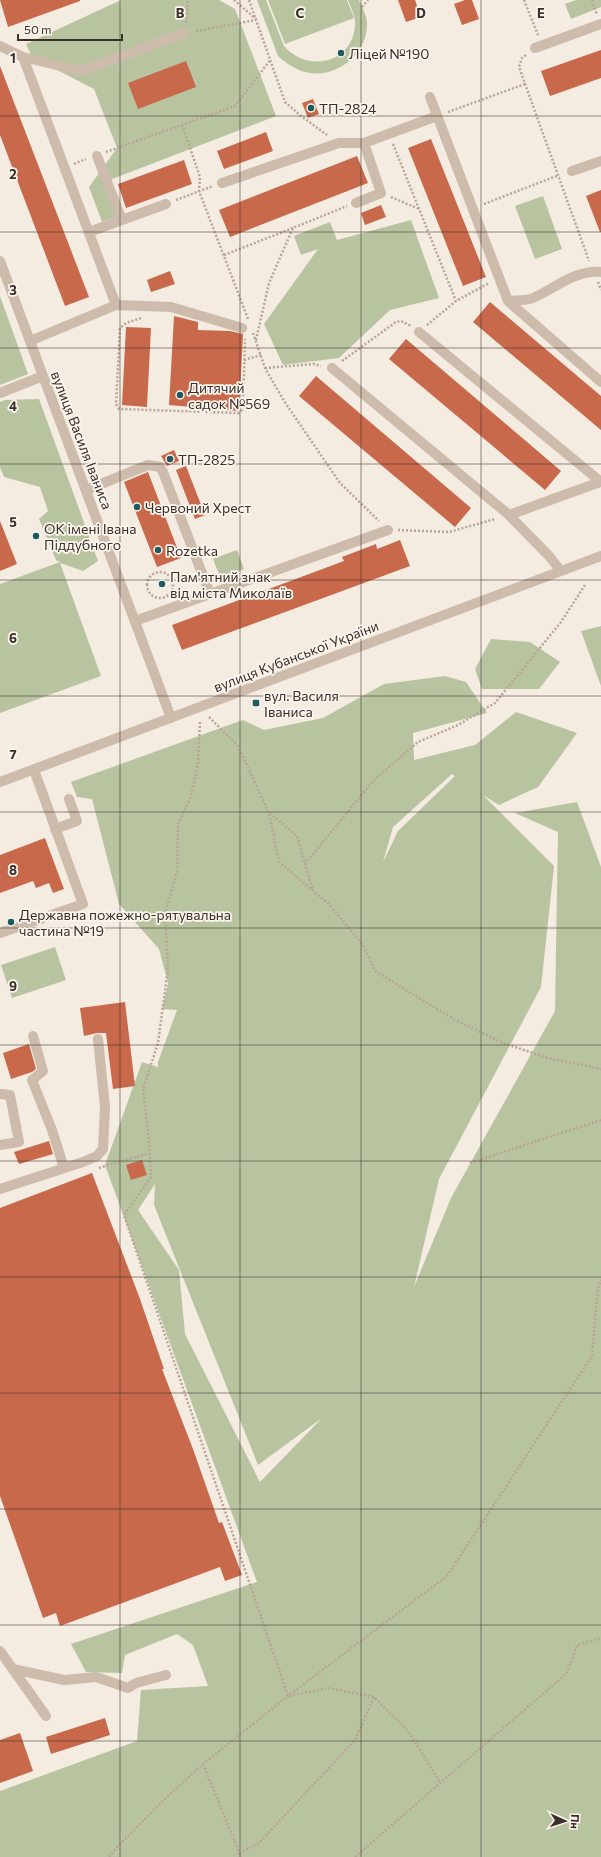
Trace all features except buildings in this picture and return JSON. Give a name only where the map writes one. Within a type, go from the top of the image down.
[{"type":"street","points":[[539,47],[601,24]]},
{"type":"street","points":[[0,46],[23,57],[81,71],[185,33]]},
{"type":"street","points":[[23,57],[116,306]]},
{"type":"street","points":[[430,97],[508,301],[601,382]]},
{"type":"street","points":[[222,183],[339,143],[364,143],[437,116]]},
{"type":"street","points":[[356,202],[381,193],[364,143]]},
{"type":"street","points":[[97,156],[122,220]]},
{"type":"street","points":[[572,171],[601,161]]},
{"type":"street","points":[[89,232],[166,204]]},
{"type":"street","name":"вулиця Василя Іваниса","points":[[0,261],[171,718]]},
{"type":"street","points":[[508,301],[531,299],[570,277],[597,271]]},
{"type":"street","points":[[30,341],[116,306],[172,307],[242,328]]},
{"type":"street","points":[[419,332],[601,482]]},
{"type":"street","points":[[332,368],[509,515],[549,556],[561,572]]},
{"type":"street","points":[[0,393],[42,376]]},
{"type":"street","points":[[86,490],[148,465],[160,467],[210,594]]},
{"type":"street","points":[[509,515],[601,482]]},
{"type":"street","points":[[135,621],[388,530]]},
{"type":"street","name":"вулиця Кубанської України","points":[[0,782],[601,556]]},
{"type":"street","points":[[0,933],[82,904],[34,770]]},
{"type":"street","points":[[55,829],[77,821],[69,799]]},
{"type":"street","points":[[33,1036],[43,1071],[32,1080],[52,1130],[64,1168]]},
{"type":"street","points":[[0,1189],[83,1162],[97,1156],[103,1149],[105,1107],[98,1039]]},
{"type":"street","points":[[0,1094],[10,1095],[19,1142],[0,1145]]},
{"type":"street","points":[[0,1650],[46,1716]]},
{"type":"street","points":[[13,1669],[64,1680],[96,1677],[121,1687],[128,1688],[136,1683],[166,1675]]},
{"type":"path","points":[[188,0],[185,33],[256,20]]},
{"type":"path","points":[[234,0],[256,20]]},
{"type":"path","points":[[249,0],[285,102],[301,116],[339,143]]},
{"type":"path","points":[[362,7],[368,0]]},
{"type":"path","points":[[524,0],[539,47],[522,58],[519,67],[558,176],[597,271],[601,290]]},
{"type":"path","points":[[64,167],[235,106],[271,59]]},
{"type":"path","points":[[437,116],[525,84]]},
{"type":"path","points":[[182,125],[200,177],[199,191],[266,368],[284,401],[340,483],[388,530],[449,532],[509,515]]},
{"type":"path","points":[[390,134],[456,301]]},
{"type":"path","points":[[472,209],[572,171]]},
{"type":"path","points":[[166,204],[222,183]]},
{"type":"path","points":[[381,193],[419,209]]},
{"type":"path","points":[[224,255],[356,202]]},
{"type":"path","points":[[256,341],[269,283],[293,228]]},
{"type":"path","points":[[145,316],[126,323],[120,328],[116,404],[119,409],[239,413],[243,409],[245,333],[242,328]]},
{"type":"path","points":[[244,360],[261,355]]},
{"type":"path","points":[[266,368],[314,364]]},
{"type":"path","points":[[156,572],[167,574],[173,583],[171,592],[164,597],[154,596],[148,589],[149,579],[156,572]]},
{"type":"path","points":[[305,864],[373,781],[418,742],[458,725],[495,703],[561,622],[585,585]]},
{"type":"path","points":[[209,718],[238,746],[269,813],[279,862],[313,893],[330,905],[363,944],[375,971],[455,1020],[503,1043],[548,1058],[601,1069]]},
{"type":"path","points":[[200,722],[198,764],[191,796],[178,824],[177,872],[165,914],[168,968],[158,1043],[143,1089],[151,1177],[124,1215],[288,1696]]},
{"type":"path","points":[[269,813],[297,836],[313,893]]},
{"type":"path","points":[[470,1163],[601,1120]]},
{"type":"path","points":[[83,1162],[101,1169],[150,1153]]},
{"type":"path","points":[[109,1857],[117,1846],[203,1764],[288,1696],[447,1576],[592,1356],[598,1288],[601,1280]]},
{"type":"path","points":[[355,1857],[441,1784],[567,1672],[577,1645],[601,1638]]},
{"type":"path","points":[[288,1696],[328,1688],[374,1697],[409,1732],[441,1784]]},
{"type":"path","points":[[239,1853],[258,1844],[355,1740],[374,1697]]},
{"type":"path","points":[[203,1764],[241,1857]]},
{"type":"green space","points":[[121,0],[219,0],[235,9],[276,116],[107,181],[120,215],[102,222],[89,187],[117,148],[94,89],[32,57],[26,44]]},
{"type":"green space","points":[[257,0],[266,0],[284,46],[304,60],[316,62],[337,56],[346,49],[352,39],[355,26],[354,16],[348,0],[359,0],[367,20],[366,34],[363,44],[350,61],[341,67],[321,73],[301,71],[278,56]]},
{"type":"green space","points":[[268,0],[347,0],[354,18],[285,44]]},
{"type":"green space","points":[[576,0],[601,0],[601,7],[571,19],[565,4]]},
{"type":"green space","points":[[543,196],[562,249],[535,259],[515,206]]},
{"type":"green space","points":[[411,220],[439,298],[390,310],[339,358],[283,365],[264,324],[318,249],[301,255],[294,236],[330,222],[337,240]]},
{"type":"green space","points":[[0,296],[28,374],[0,385]]},
{"type":"green space","name":"ОК імені Івана Піддубного","points":[[39,399],[98,561],[83,571],[60,563],[101,676],[0,713],[0,584],[60,562],[56,560],[39,519],[48,511],[40,487],[4,477],[0,467],[0,402],[5,400]]},
{"type":"green space","points":[[237,550],[244,569],[221,579],[213,559]]},
{"type":"green space","points":[[601,626],[601,686],[581,631]]},
{"type":"green space","points":[[491,639],[530,642],[560,662],[539,689],[482,689],[475,669]]},
{"type":"green space","points":[[445,676],[466,682],[487,713],[413,733],[414,760],[475,745],[516,712],[577,733],[538,787],[499,805],[483,795],[554,866],[541,987],[439,1179],[414,1287],[451,1198],[555,1011],[558,832],[515,813],[577,802],[601,867],[601,1857],[0,1857],[0,1791],[137,1741],[141,1690],[208,1686],[193,1645],[177,1634],[125,1655],[122,1673],[86,1672],[71,1644],[257,1582],[105,1165],[142,1062],[158,1067],[158,1062],[177,1010],[162,1009],[168,983],[159,949],[119,904],[92,799],[77,797],[71,782],[243,720],[264,730],[323,718],[384,684]],"holes":[[[452,774],[455,776],[398,831],[383,862],[393,827]],[[155,1184],[154,1205],[258,1465],[322,1418],[260,1482],[185,1334],[179,1270],[138,1210]]]},
{"type":"green space","points":[[55,947],[66,980],[12,998],[1,965]]},
{"type":"place","name":"Ліцей №190","points":[[341,53]]},
{"type":"place","name":"ТП-2824","points":[[311,108]]},
{"type":"place","name":"Дитячий садок №569","points":[[180,395]]},
{"type":"place","name":"ТП-2825","points":[[170,459]]},
{"type":"place","name":"Червоний Хрест","points":[[137,507]]},
{"type":"place","name":"ОК імені Івана Піддубного","points":[[36,536]]},
{"type":"place","name":"Rozetka","points":[[158,550]]},
{"type":"place","name":"Пам'ятний знак від міста Миколаїв","points":[[162,584]]},
{"type":"place","name":"вул. Василя Іваниса","points":[[256,703]]},
{"type":"place","name":"Державна пожежно-рятувальна частина №19","points":[[11,922]]}]
